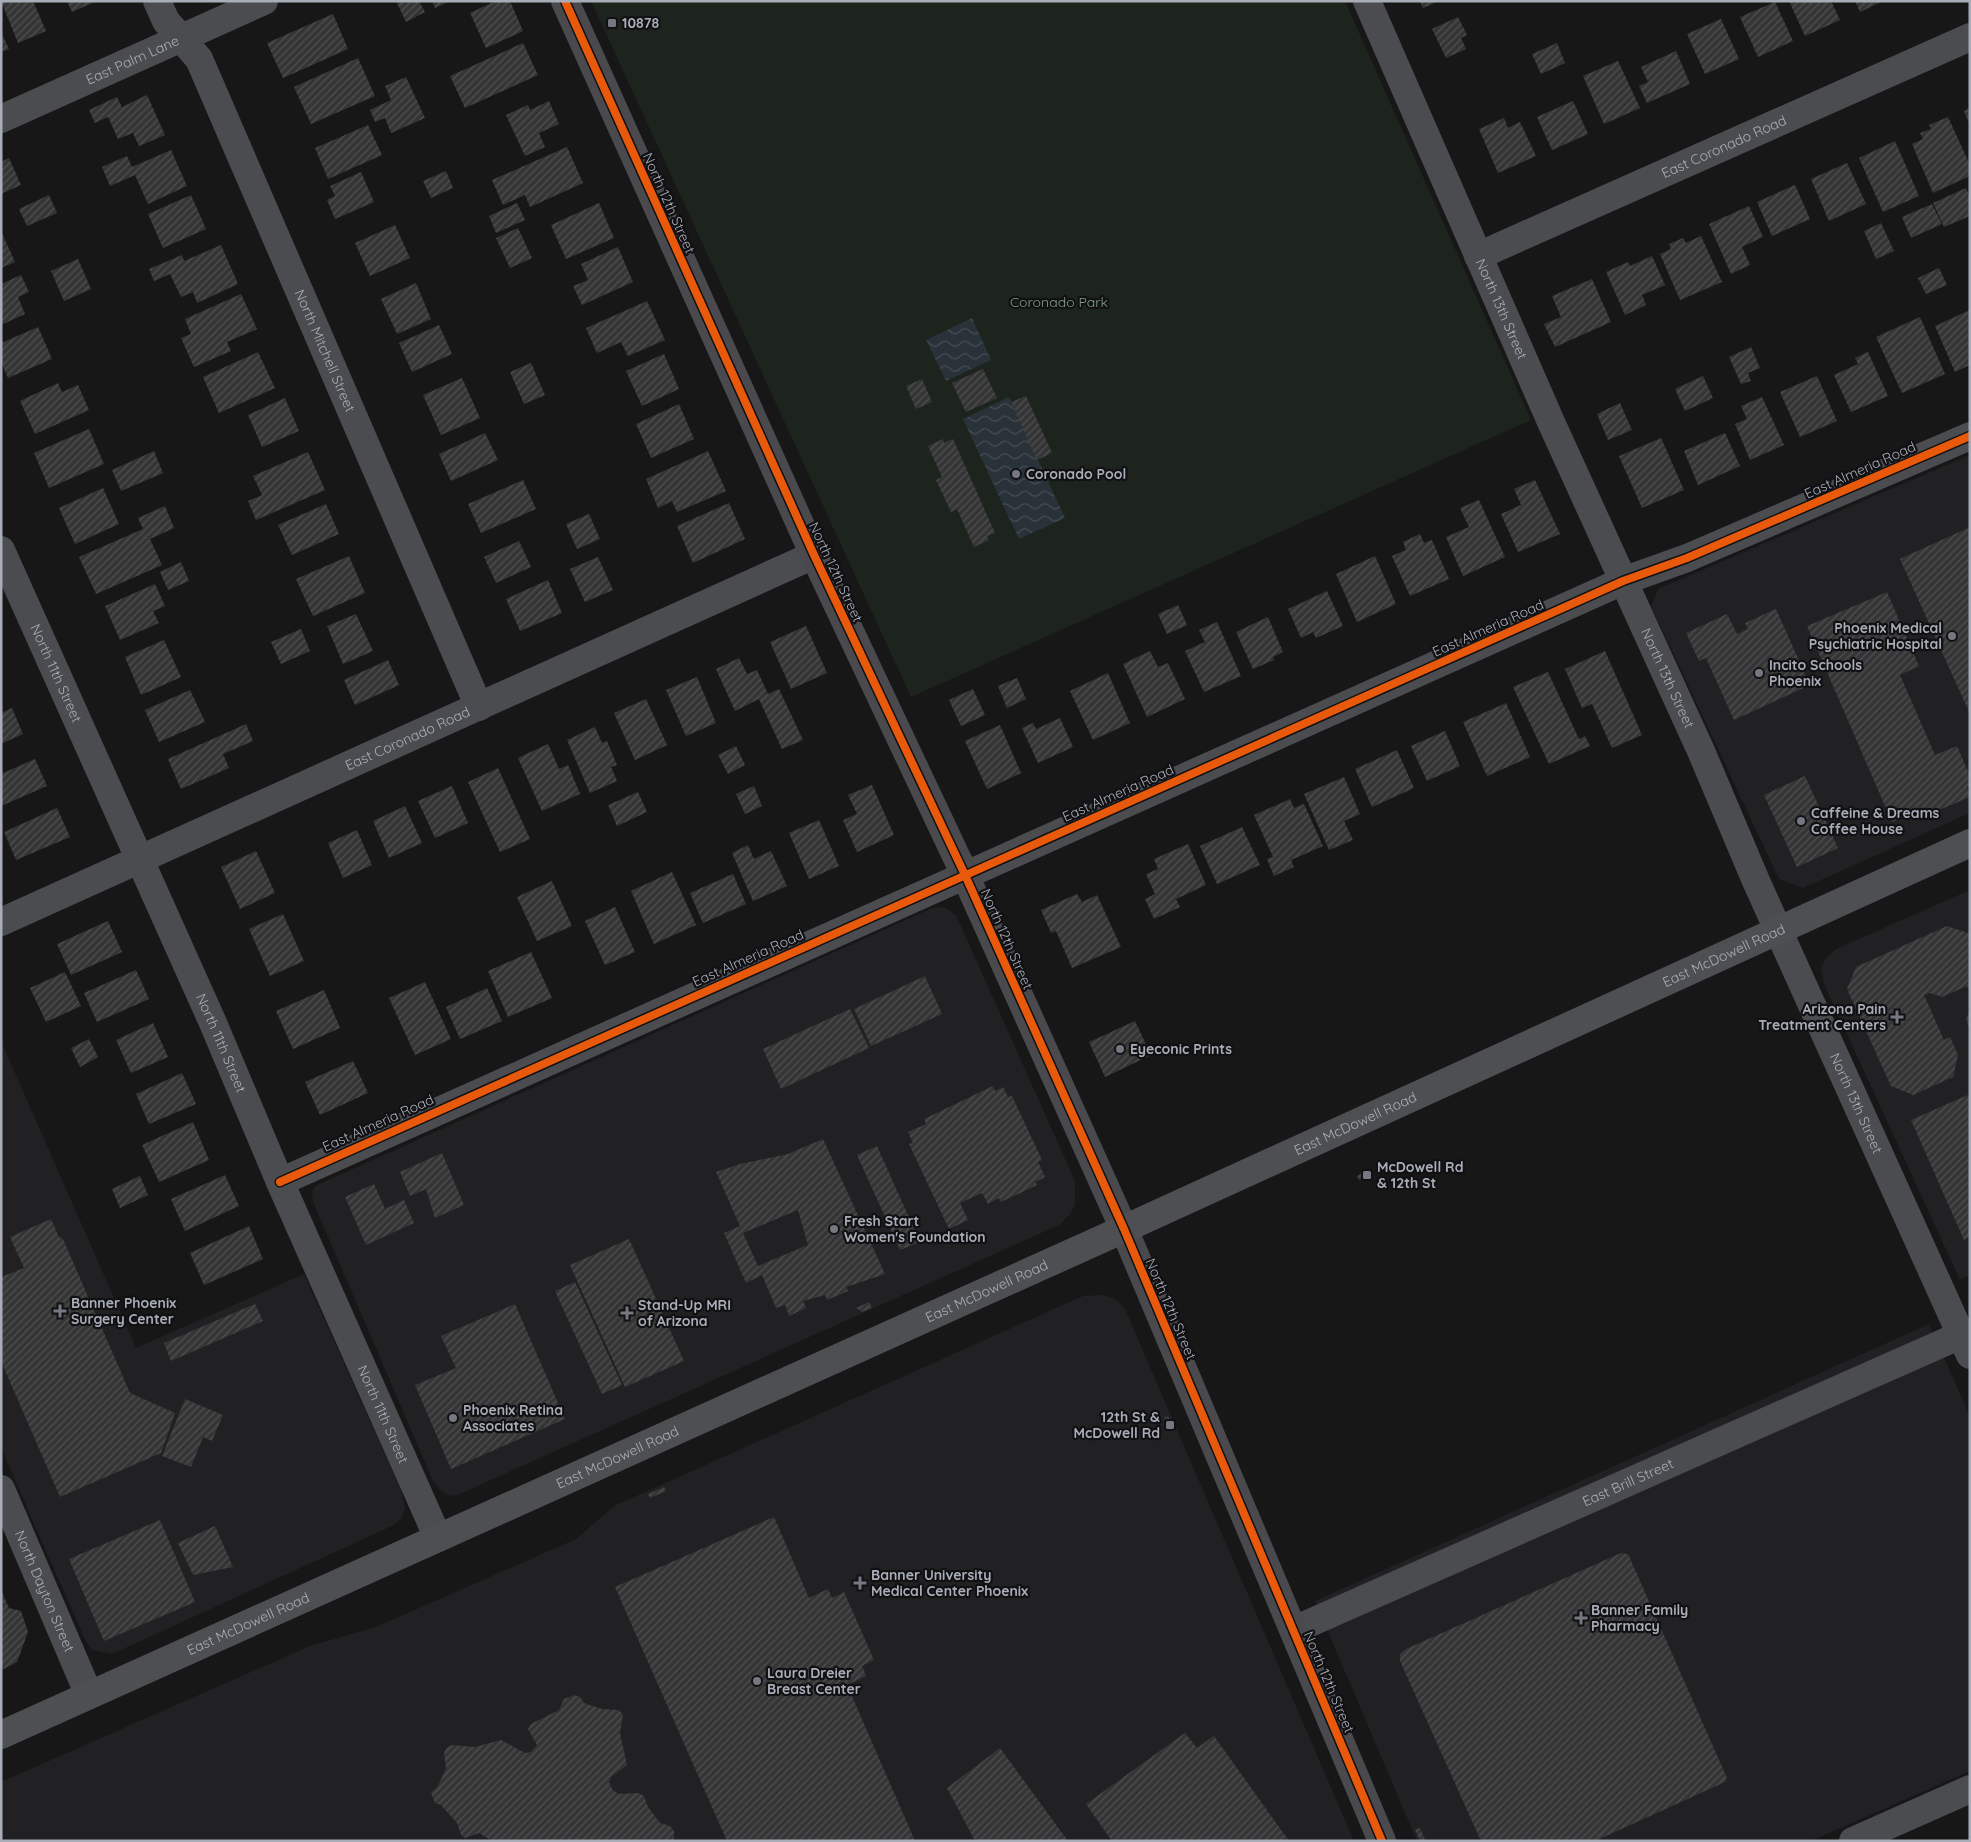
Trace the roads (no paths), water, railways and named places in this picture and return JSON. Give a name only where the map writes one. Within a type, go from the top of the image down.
[{"type":"main road","name":"East McDowell Road","points":[[1,1735],[1124,1229],[1777,929],[1970,843]]},
{"type":"street","name":"North Mitchell Street","points":[[157,1],[166,21],[199,59],[480,707]]},
{"type":"street","name":"East Palm Lane","points":[[1,119],[264,1]]},
{"type":"street","name":"North 12th Street","points":[[565,1],[814,556],[965,875],[1124,1229],[1382,1841]]},
{"type":"street","name":"North 13th Street","points":[[1367,1],[1623,582],[1701,751],[1777,929],[1965,1345]]},
{"type":"street","name":"East Coronado Road","points":[[1478,256],[1970,36]]},
{"type":"street","name":"East Almeria Road","points":[[280,1182],[1623,582],[1687,558],[1970,436]]},
{"type":"street","name":"North 11th Street","points":[[1,550],[213,1023],[280,1182],[438,1538]]},
{"type":"street","name":"East Coronado Road","points":[[1,922],[814,556]]},
{"type":"street","name":"East Brill Street","points":[[1294,1630],[1965,1345]]},
{"type":"street","name":"North Dayton Street","points":[[1,1489],[89,1694]]},
{"type":"street","points":[[1853,1841],[1970,1789]]},
{"type":"water","points":[[972,318],[991,360],[946,381],[926,340]]},
{"type":"water","points":[[1009,397],[1065,518],[1019,539],[963,419]]},
{"type":"place","name":"10878","points":[[612,23]]},
{"type":"place","name":"Coronado Pool","points":[[1016,474]]},
{"type":"place","name":"Phoenix Medical Psychiatric Hospital","points":[[1952,636]]},
{"type":"place","name":"Incito Schools Phoenix","points":[[1759,673]]},
{"type":"place","name":"Caffeine & Dreams Coffee House","points":[[1801,821]]},
{"type":"place","name":"Arizona Pain Treatment Centers","points":[[1897,1017]]},
{"type":"place","name":"Eyeconic Prints","points":[[1120,1049]]},
{"type":"place","name":"McDowell Rd & 12th St","points":[[1367,1175]]},
{"type":"place","name":"Fresh Start Women's Foundation","points":[[834,1229]]},
{"type":"place","name":"Banner Phoenix Surgery Center","points":[[60,1311]]},
{"type":"place","name":"Stand-Up MRI of Arizona","points":[[627,1313]]},
{"type":"place","name":"Phoenix Retina Associates","points":[[453,1418]]},
{"type":"place","name":"12th St & McDowell Rd","points":[[1170,1425]]},
{"type":"place","name":"Banner University Medical Center Phoenix","points":[[860,1583]]},
{"type":"place","name":"Banner Family Pharmacy","points":[[1581,1618]]},
{"type":"place","name":"Laura Dreier Breast Center","points":[[757,1681]]},
{"type":"park label","name":"Coronado Park","points":[[1059,302]]}]
